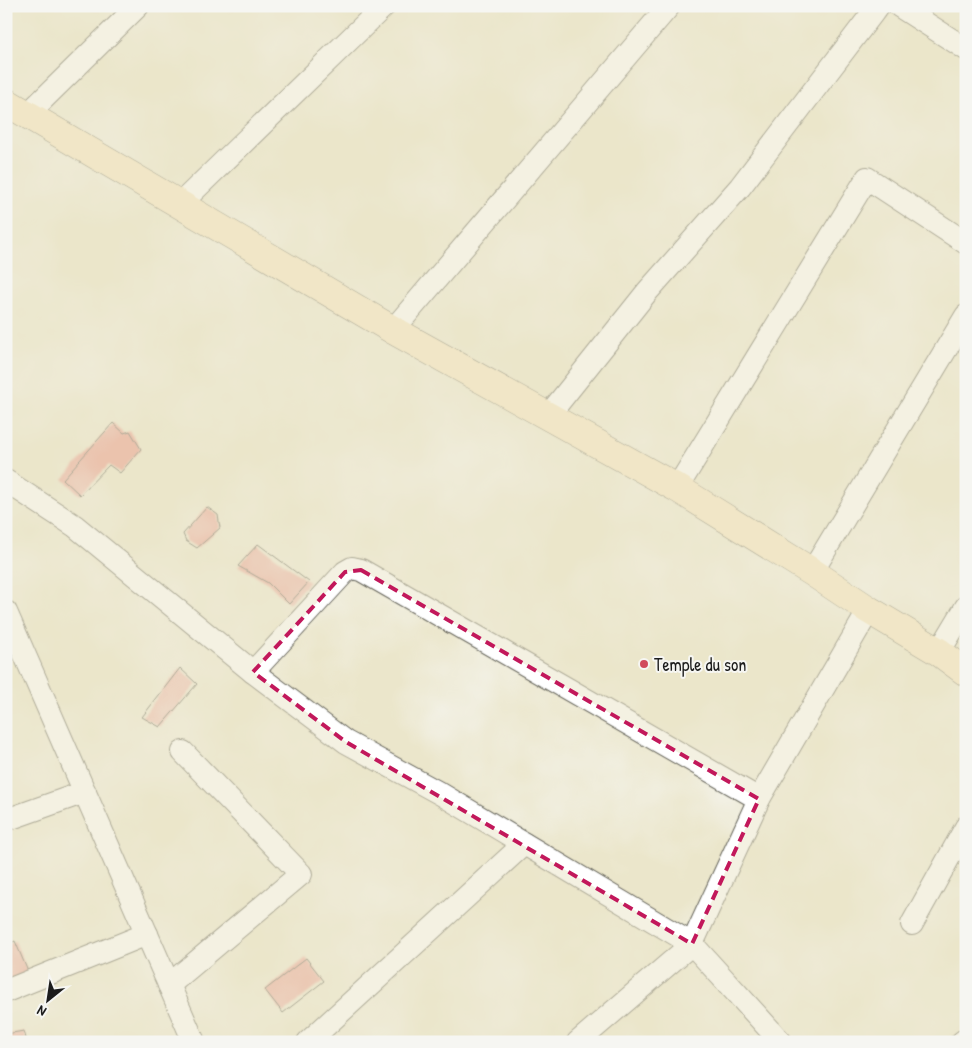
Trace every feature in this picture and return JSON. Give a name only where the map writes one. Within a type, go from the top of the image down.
[{"type":"main road","points":[[17,108],[393,330],[677,488],[938,652],[966,672]]},
{"type":"street","points":[[17,108],[138,6]]},
{"type":"street","points":[[179,205],[384,6]]},
{"type":"street","points":[[393,330],[669,6]]},
{"type":"street","points":[[548,416],[647,292],[740,187],[878,6]]},
{"type":"street","points":[[899,6],[966,49]]},
{"type":"street","points":[[677,488],[867,178],[966,243]]},
{"type":"street","points":[[812,572],[966,316]]},
{"type":"street","points":[[6,481],[76,526],[253,672],[346,742],[441,794],[692,944],[781,1042]]},
{"type":"street","points":[[253,672],[345,572],[352,568],[361,570],[759,799]]},
{"type":"street","points":[[938,652],[966,606]]},
{"type":"street","points":[[578,1042],[692,944],[759,799],[869,610]]},
{"type":"street","points":[[6,612],[194,1042]]},
{"type":"street","points":[[169,984],[301,874],[183,752]]},
{"type":"street","points":[[6,820],[85,792]]},
{"type":"street","points":[[912,924],[966,827]]},
{"type":"street","points":[[308,1042],[524,844]]},
{"type":"street","points":[[6,991],[147,934]]},
{"type":"street","points":[[962,1042],[966,1040]]},
{"type":"highlighted area","points":[[361,570],[759,799],[692,944],[346,742],[253,672],[345,572]]},
{"type":"building","points":[[113,423],[124,433],[130,431],[141,449],[120,473],[109,465],[80,495],[63,479]]},
{"type":"building","points":[[207,507],[218,515],[220,528],[197,548],[186,541],[183,534]]},
{"type":"building","points":[[258,544],[309,582],[289,604],[268,583],[238,566]]},
{"type":"building","points":[[180,668],[197,684],[160,727],[142,717]]},
{"type":"building","points":[[15,941],[29,974],[6,984],[6,945]]},
{"type":"building","points":[[306,958],[324,981],[283,1013],[265,990]]},
{"type":"building","points":[[24,1031],[27,1042],[6,1042],[6,1034]]},
{"type":"place","name":"Temple du son","points":[[644,664]]}]
